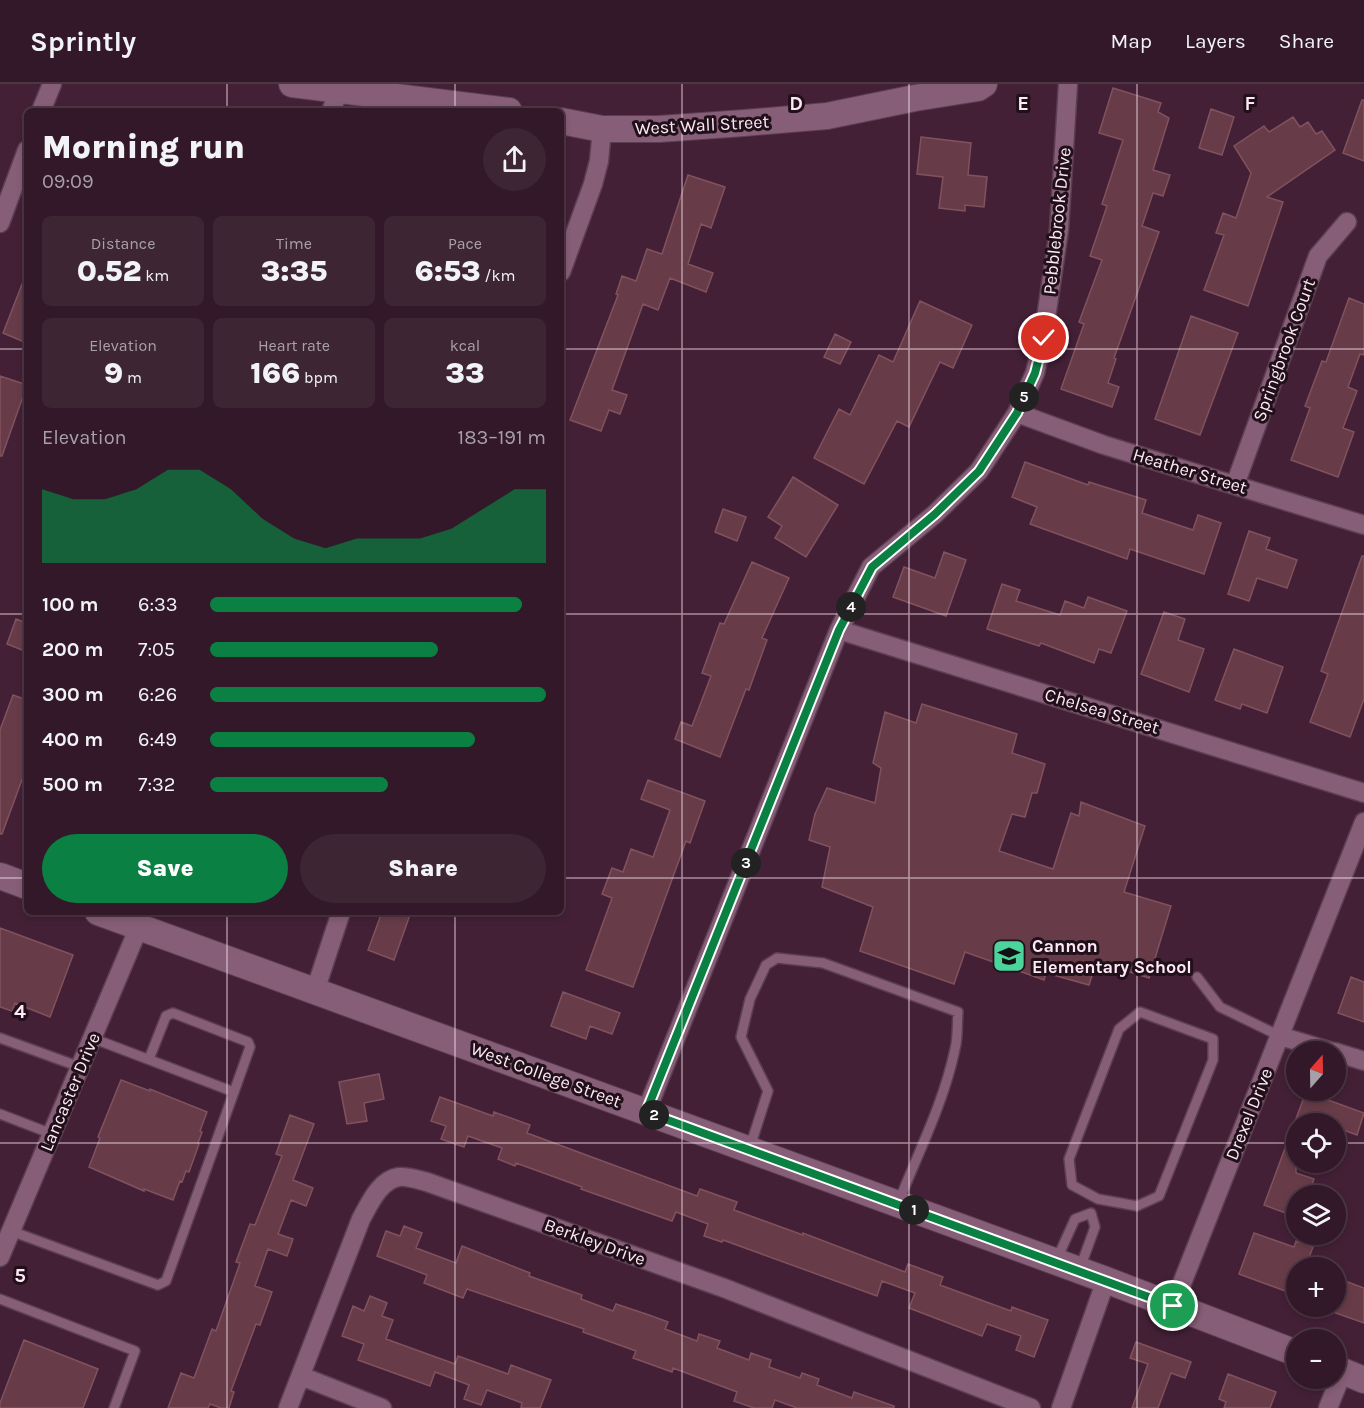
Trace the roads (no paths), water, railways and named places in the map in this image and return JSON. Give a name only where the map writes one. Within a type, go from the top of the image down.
[{"type":"street","points":[[43,108],[52,84]]},
{"type":"street","points":[[292,84],[335,101],[457,108]]},
{"type":"street","name":"West Wall Street","points":[[564,122],[602,129],[659,129],[827,116],[978,88],[984,84]]},
{"type":"street","name":"Pebblebrook Drive","points":[[646,1112],[839,630],[872,567],[935,514],[979,471],[1017,413],[1035,373],[1044,338],[1059,230],[1068,84]]},
{"type":"street","points":[[564,264],[593,184],[599,161],[602,129]]},
{"type":"street","points":[[0,223],[24,158]]},
{"type":"street","name":"Springbrook Court","points":[[1235,485],[1318,256],[1347,222]]},
{"type":"street","name":"Heather Street","points":[[1017,413],[1104,445],[1364,525]]},
{"type":"street","name":"Chelsea Street","points":[[839,630],[1364,793]]},
{"type":"street","name":"Drexel Drive","points":[[1173,1306],[1364,822]]},
{"type":"street","points":[[0,876],[24,885]]},
{"type":"street","name":"West College Street","points":[[106,915],[1068,1266],[1286,1349]]},
{"type":"street","points":[[315,991],[340,915]]},
{"type":"street","name":"Lancaster Drive","points":[[0,1257],[139,927]]},
{"type":"street","points":[[1280,1036],[1297,1041]]},
{"type":"street","points":[[1346,1055],[1364,1060]]},
{"type":"street","name":"Berkley Drive","points":[[288,1408],[361,1219],[375,1195],[389,1181],[399,1177],[427,1182],[724,1288],[1031,1408]]},
{"type":"street","points":[[1061,1408],[1106,1280]]},
{"type":"street","points":[[1328,1408],[1347,1373]]},
{"type":"street","points":[[301,1376],[382,1408]]},
{"type":"lane","points":[[749,1149],[768,1091],[741,1037],[750,999],[766,965],[777,958],[823,963],[958,1012],[956,1047],[950,1071],[929,1130],[898,1204]]},
{"type":"lane","points":[[1197,978],[1220,1007],[1280,1036]]},
{"type":"lane","points":[[1140,1012],[1213,1039],[1213,1060],[1159,1196],[1137,1206],[1098,1199],[1072,1185],[1069,1160],[1119,1029],[1140,1012]]},
{"type":"lane","points":[[11,1231],[158,1285],[166,1281],[250,1047],[248,1042],[173,1013],[166,1016],[149,1059]]},
{"type":"lane","points":[[0,1038],[80,1067]]},
{"type":"lane","points":[[92,1038],[234,1092]]},
{"type":"lane","points":[[0,1114],[52,1134]]},
{"type":"lane","points":[[1068,1266],[1095,1227],[1091,1213],[1098,1199]]},
{"type":"lane","points":[[1068,1266],[1075,1219],[1091,1213]]},
{"type":"lane","points":[[0,1299],[135,1350],[114,1408]]},
{"type":"place","name":"Cannon Elementary School","points":[[1009,956]]}]
